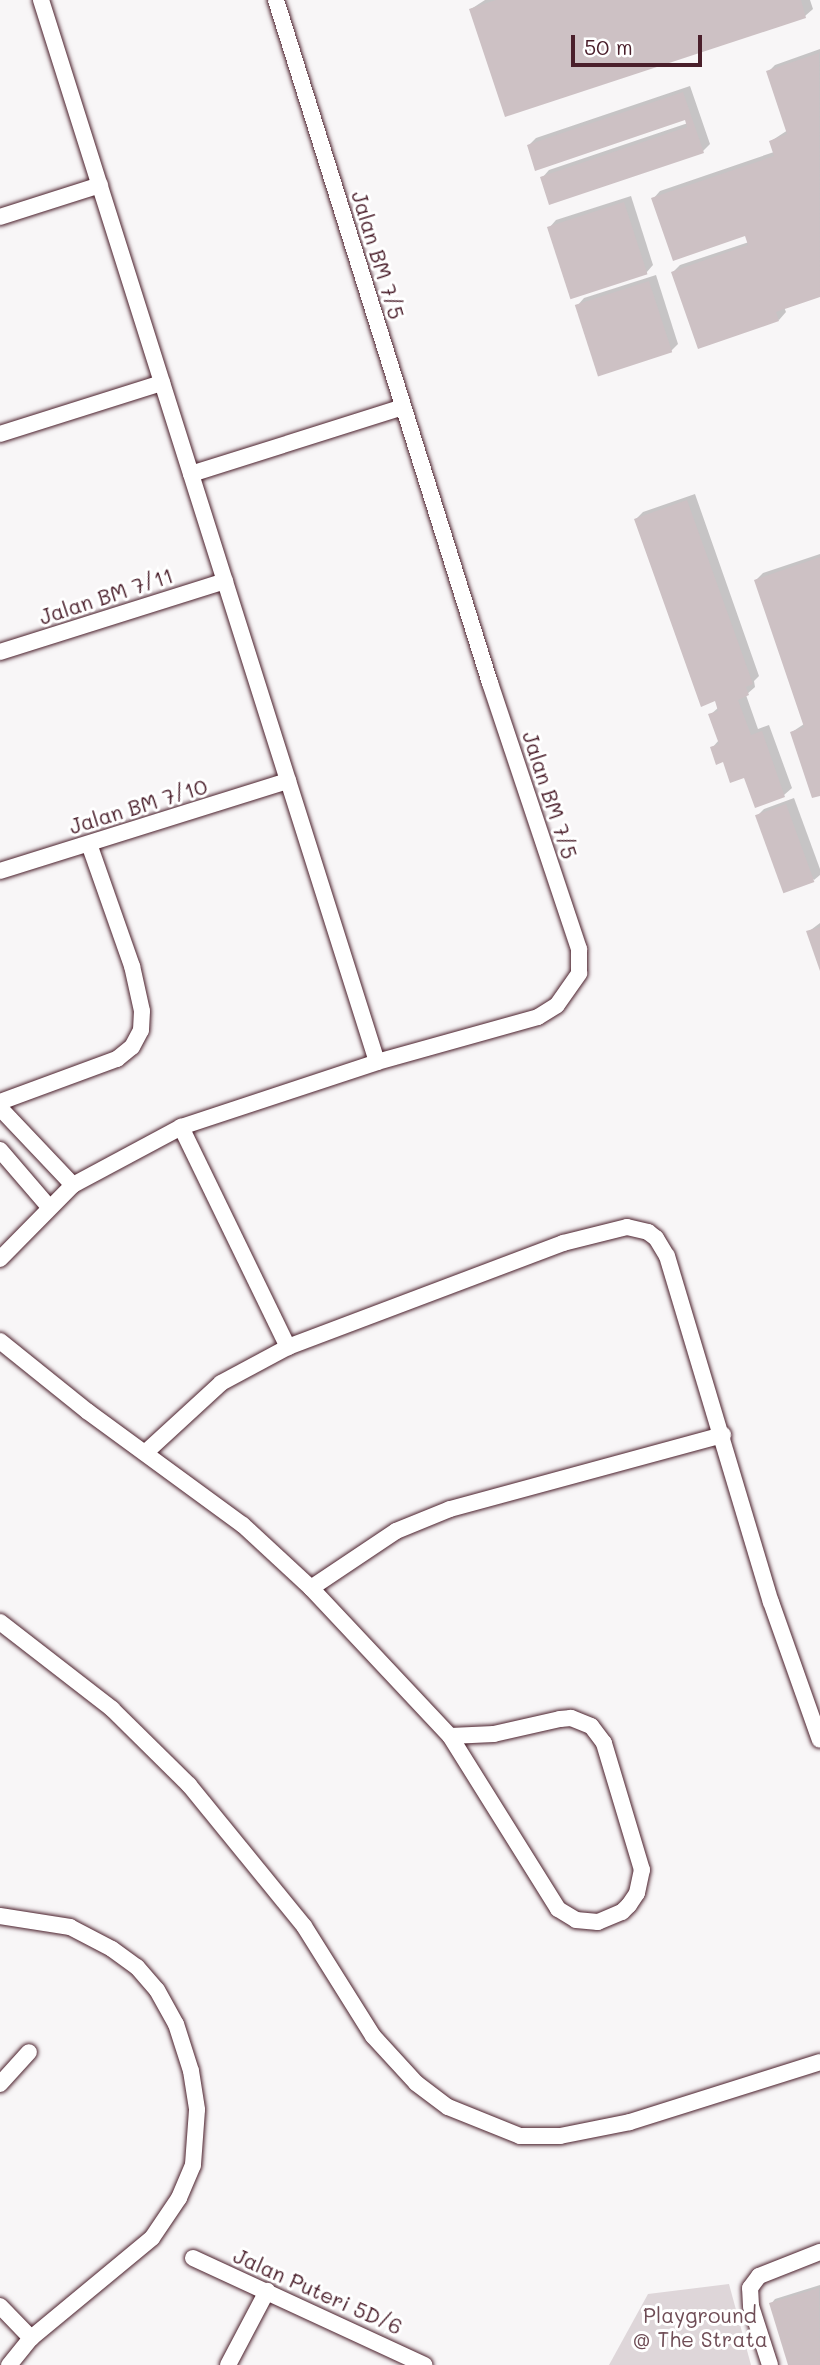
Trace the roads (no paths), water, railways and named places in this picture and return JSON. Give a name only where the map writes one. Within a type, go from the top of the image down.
[{"type":"street","points":[[41,0],[377,1062]]},
{"type":"street","name":"Jalan BM 7/5","points":[[0,1259],[73,1185],[181,1127],[377,1062],[543,1015],[553,1009],[572,987],[580,965],[579,949],[403,407],[276,0]]},
{"type":"street","points":[[0,216],[100,185]]},
{"type":"street","points":[[0,434],[162,383]]},
{"type":"street","points":[[191,474],[403,407]]},
{"type":"street","name":"Jalan BM 7/11","points":[[0,652],[225,581]]},
{"type":"street","name":"Jalan BM 7/10","points":[[0,871],[288,780]]},
{"type":"street","points":[[0,1102],[117,1059],[132,1047],[141,1030],[142,1011],[132,966],[89,844]]},
{"type":"street","points":[[0,1108],[73,1185]]},
{"type":"street","points":[[181,1127],[288,1347]]},
{"type":"street","points":[[0,1150],[49,1207]]},
{"type":"street","points":[[145,1453],[221,1383],[288,1347],[563,1243],[627,1227],[638,1228],[656,1238],[667,1256],[723,1435],[771,1602],[820,1740]]},
{"type":"street","points":[[0,1341],[87,1411],[243,1525],[311,1588],[450,1736],[558,1909],[576,1920],[598,1922],[622,1912],[629,1905],[637,1893],[642,1870],[604,1743],[591,1726],[571,1718],[560,1718],[494,1734],[450,1736]]},
{"type":"street","points":[[311,1588],[396,1531],[450,1509],[723,1435]]},
{"type":"street","points":[[0,1622],[112,1709],[189,1785],[304,1926],[373,2036],[416,2083],[448,2107],[520,2137],[560,2136],[630,2122],[820,2062]]},
{"type":"street","points":[[0,1916],[70,1927],[112,1948],[137,1967],[157,1990],[176,2024],[191,2071],[197,2110],[193,2165],[179,2198],[152,2238],[31,2338],[9,2365]]},
{"type":"street","points":[[0,2084],[29,2052]]},
{"type":"street","points":[[770,2365],[751,2305],[750,2288],[759,2276],[820,2252]]},
{"type":"street","name":"Jalan Puteri 5D/6","points":[[193,2258],[267,2291],[400,2359],[425,2365]]},
{"type":"street","points":[[228,2365],[267,2291]]},
{"type":"street","points":[[0,2306],[31,2338]]},
{"type":"park label","name":"Playground @ The Strata","points":[[700,2327]]}]
